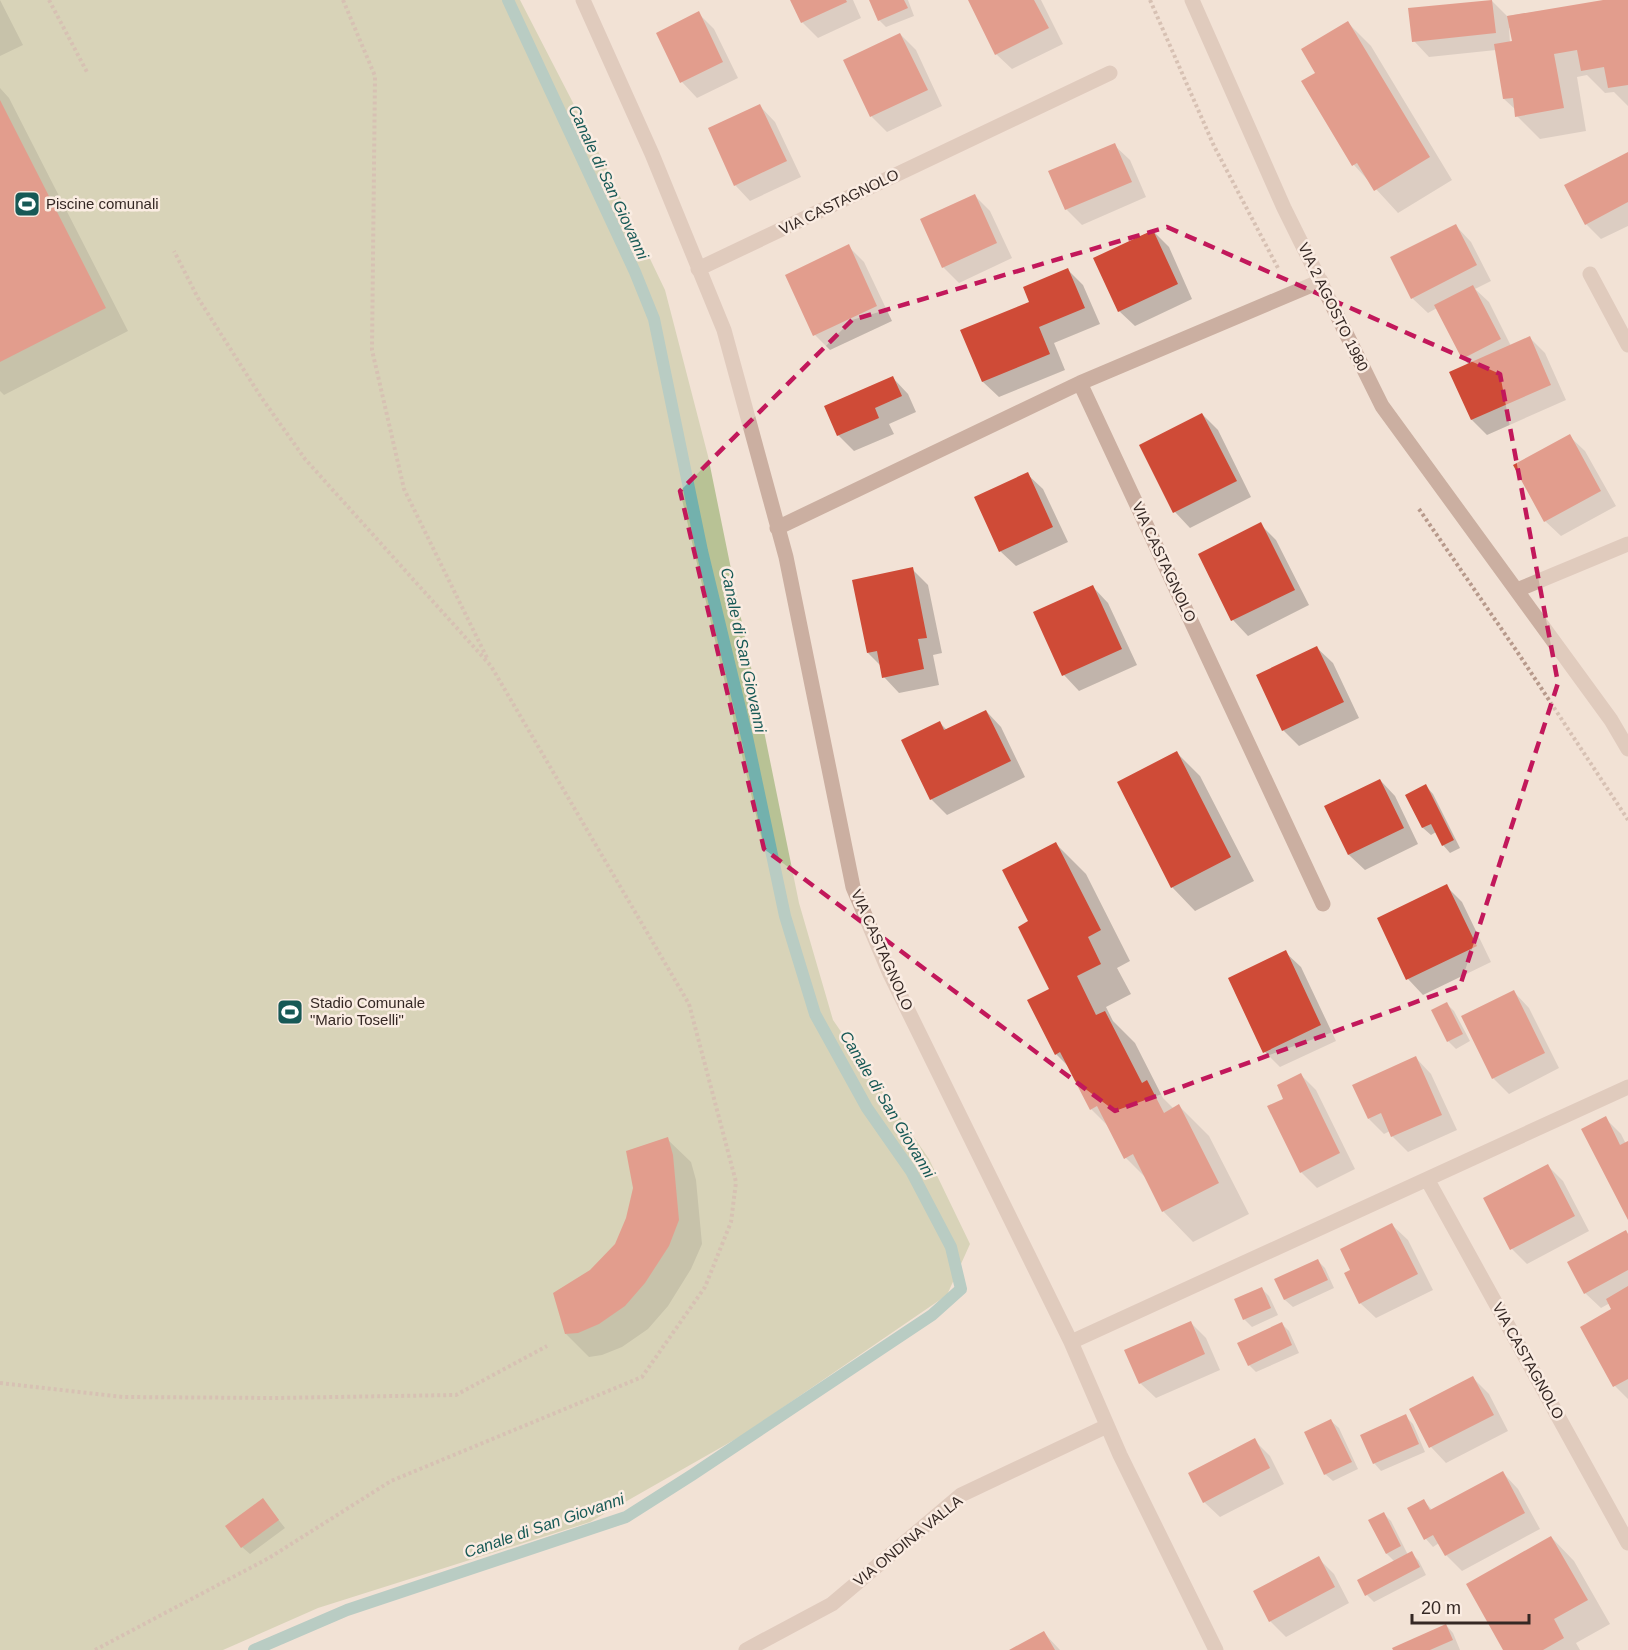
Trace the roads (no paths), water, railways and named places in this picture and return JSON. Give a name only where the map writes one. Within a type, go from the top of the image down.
[{"type":"street","name":"VIA CASTAGNOLO","points":[[583,0],[652,154],[724,330],[786,557],[853,886],[890,974],[1071,1342],[1107,1426],[1216,1650]]},
{"type":"street","name":"VIA 2 AGOSTO 1980","points":[[1192,0],[1284,208],[1382,406],[1611,720],[1628,749]]},
{"type":"street","name":"VIA CASTAGNOLO","points":[[698,269],[1110,73]]},
{"type":"street","points":[[1590,274],[1628,345]]},
{"type":"street","points":[[777,528],[1080,383],[1320,281]]},
{"type":"street","name":"VIA CASTAGNOLO","points":[[1080,383],[1323,904]]},
{"type":"street","points":[[1516,590],[1628,544]]},
{"type":"street","points":[[1071,1342],[1628,1087]]},
{"type":"street","name":"VIA CASTAGNOLO","points":[[1427,1179],[1628,1543]]},
{"type":"street","name":"VIA ONDINA VALLA","points":[[746,1650],[832,1604],[961,1495],[1107,1426]]},
{"type":"waterway","name":"Canale di San Giovanni","points":[[254,1650],[347,1610],[626,1517],[932,1315],[961,1289],[951,1247],[911,1171],[867,1108],[815,1014],[785,916],[747,737],[702,551],[654,319],[635,272],[508,0]]},
{"type":"place","name":"Piscine comunali","points":[[27,204]]},
{"type":"place","name":"Stadio Comunale \"Mario Toselli\"","points":[[290,1012]]}]
